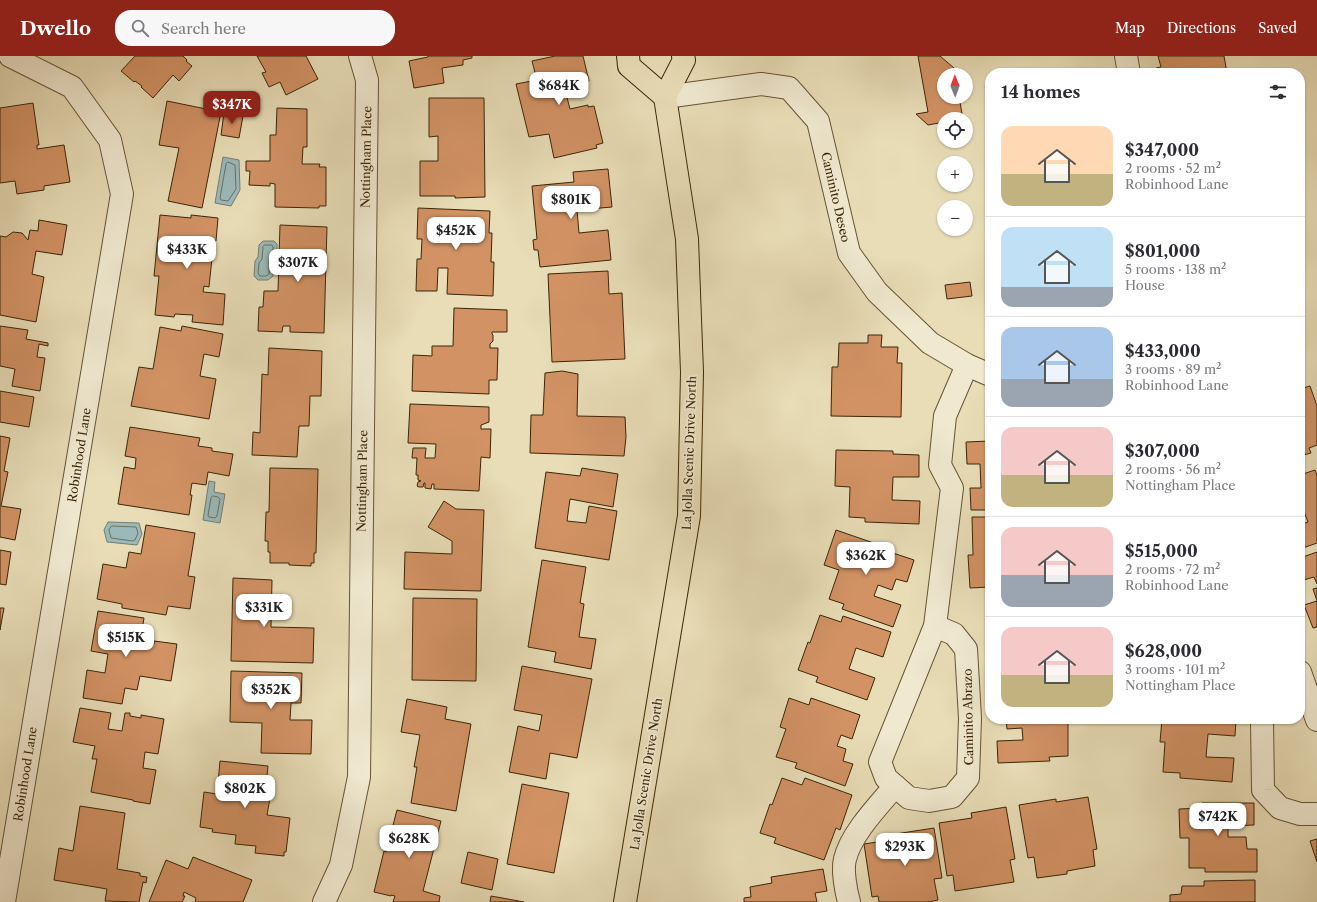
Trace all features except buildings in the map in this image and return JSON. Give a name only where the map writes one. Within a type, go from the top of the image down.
[{"type":"main road","points":[[628,56],[630,66],[665,97],[684,60],[683,56]]},
{"type":"main road","name":"La Jolla Scenic Drive North","points":[[624,902],[689,516],[692,372],[687,240],[665,97]]},
{"type":"street","name":"Robinhood Lane","points":[[4,902],[122,194],[110,140],[72,87],[10,56]]},
{"type":"street","name":"Nottingham Place","points":[[324,902],[341,865],[359,777],[367,80],[360,56]]},
{"type":"street","points":[[1126,56],[1128,68]]},
{"type":"street","name":"Caminito Deseo","points":[[665,97],[760,84],[789,88],[818,121],[848,253],[877,292],[930,343],[967,365],[985,373]]},
{"type":"street","name":"Caminito Abrazo","points":[[934,626],[954,634],[966,649],[970,718],[968,778],[952,797],[929,801],[909,798],[886,778],[880,762],[934,626],[952,488],[940,465],[945,416],[967,365]]},
{"type":"street","points":[[1305,686],[1317,720]]},
{"type":"street","points":[[1262,724],[1263,790],[1280,808],[1300,814],[1317,814]]},
{"type":"street","points":[[849,902],[846,888],[844,860],[854,836],[895,786]]},
{"type":"water","points":[[223,157],[239,160],[240,190],[231,206],[215,203]]},
{"type":"water","points":[[263,241],[274,241],[277,244],[277,259],[273,262],[273,276],[268,280],[258,280],[254,276],[255,261],[258,257],[259,245]]},
{"type":"water","points":[[209,481],[215,482],[214,492],[225,494],[220,523],[203,520]]},
{"type":"water","points":[[108,522],[139,523],[142,534],[137,545],[107,542],[104,530]]}]
